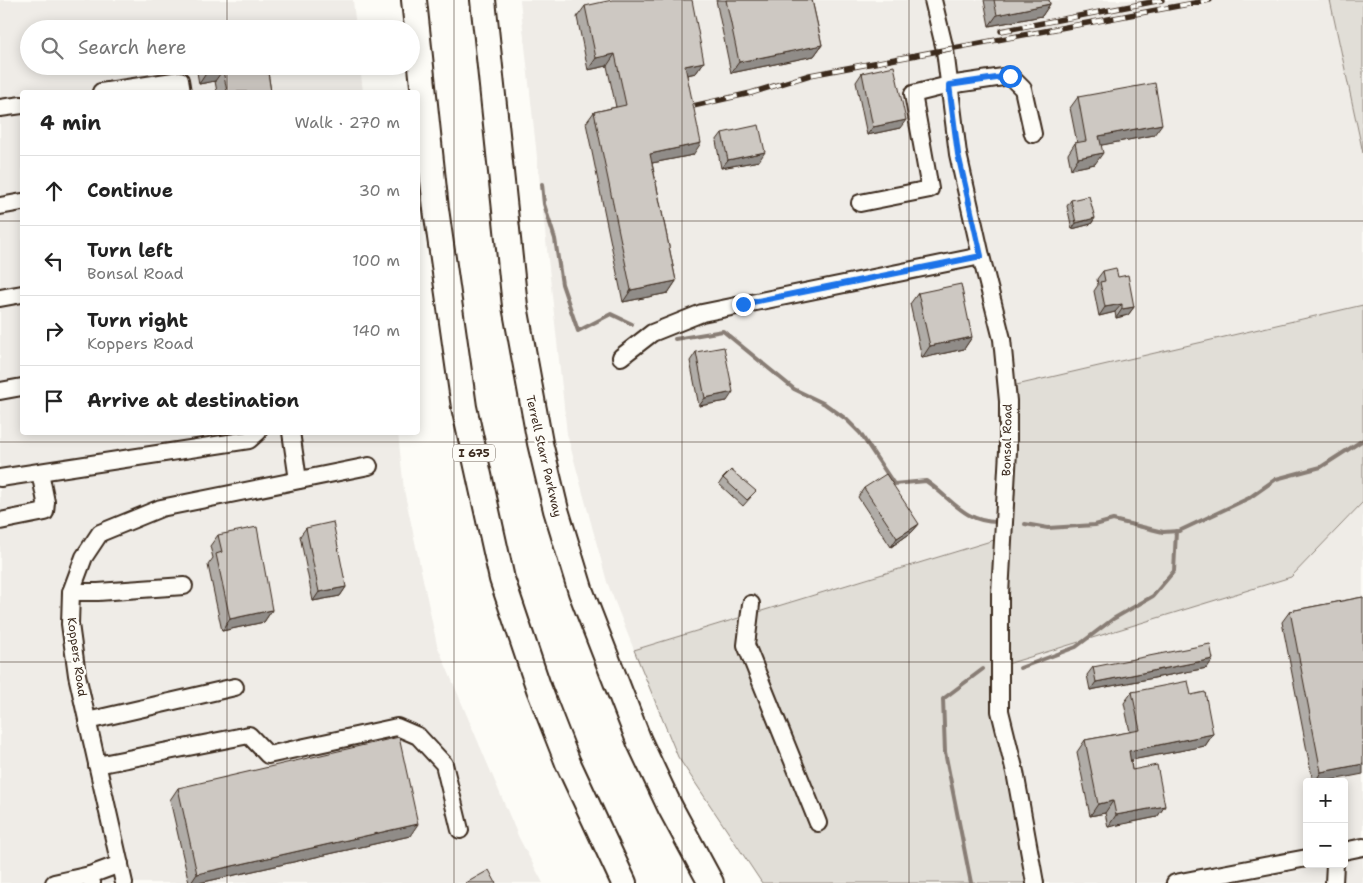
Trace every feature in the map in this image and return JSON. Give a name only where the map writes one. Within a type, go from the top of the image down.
[{"type":"highway","name":"I 675","points":[[414,0],[416,20]]},
{"type":"highway","name":"Terrell Starr Parkway","points":[[483,0],[515,306],[536,424],[556,510],[581,592],[639,741],[670,807],[711,883]]},
{"type":"highway","name":"I 675","points":[[420,57],[436,209],[464,406],[502,579],[539,689],[564,754],[624,883]]},
{"type":"street","name":"Bonsal Road","points":[[933,0],[945,50],[958,154],[1002,339],[1008,402],[1008,451],[1000,594],[1000,711],[1015,772],[1035,883]]},
{"type":"street","points":[[860,203],[930,189],[913,94],[949,85],[1010,76],[1023,89],[1033,134]]},
{"type":"street","points":[[113,90],[180,80],[182,90]]},
{"type":"street","points":[[0,108],[20,105]]},
{"type":"street","points":[[0,206],[20,202]]},
{"type":"street","points":[[621,357],[652,333],[702,313],[981,256]]},
{"type":"street","points":[[0,298],[20,294]]},
{"type":"street","points":[[0,391],[20,387]]},
{"type":"street","points":[[0,478],[250,440],[255,435]]},
{"type":"street","points":[[291,435],[298,480]]},
{"type":"street","name":"Koppers Road","points":[[124,883],[77,675],[70,624],[71,592],[84,557],[100,533],[161,508],[370,466]]},
{"type":"street","points":[[0,520],[45,512],[46,502],[40,472]]},
{"type":"street","points":[[71,592],[184,586]]},
{"type":"street","points":[[751,604],[746,645],[818,823]]},
{"type":"street","points":[[87,721],[235,687]]},
{"type":"street","points":[[97,765],[249,735],[268,755],[397,727],[418,736],[444,764],[460,830]]},
{"type":"street","points":[[1348,850],[1363,847]]},
{"type":"street","points":[[1175,883],[1303,859]]},
{"type":"street","points":[[54,883],[91,879],[120,864]]},
{"type":"street","points":[[1334,883],[1335,868]]},
{"type":"shaded area","points":[[0,0],[353,0],[355,20],[20,20],[20,75],[361,75],[363,90],[20,90],[20,435],[398,435],[404,490],[437,645],[519,838],[543,883],[0,883]]},
{"type":"shaded area","points":[[520,0],[1330,0],[1363,153],[1363,305],[1012,386],[1004,537],[634,650],[607,582],[567,434]]},
{"type":"shaded area","points":[[1330,0],[1363,0],[1363,153]]},
{"type":"shaded area","points":[[1363,305],[1363,502],[1291,577],[991,669],[1031,883],[762,883],[678,757],[634,650],[1004,537],[1012,386]]},
{"type":"shaded area","points":[[1363,502],[1363,883],[1031,883],[991,669],[1291,577]]},
{"type":"building","points":[[612,0],[692,0],[704,62],[685,66],[701,143],[650,154],[676,281],[631,290],[594,112],[626,105],[615,54],[596,58],[585,6]]},
{"type":"building","points":[[726,0],[812,0],[822,45],[739,62]]},
{"type":"building","points":[[994,0],[1049,0],[1050,4],[997,15]]},
{"type":"building","points":[[894,66],[906,120],[873,127],[862,73]]},
{"type":"building","points":[[224,75],[268,75],[271,90],[227,90]]},
{"type":"building","points":[[1155,83],[1162,124],[1099,136],[1103,153],[1078,158],[1075,143],[1086,141],[1078,97]]},
{"type":"building","points":[[759,125],[765,152],[728,160],[722,133]]},
{"type":"building","points":[[1089,196],[1095,218],[1076,223],[1071,200]]},
{"type":"building","points":[[1116,268],[1118,277],[1128,275],[1134,307],[1122,309],[1122,304],[1105,307],[1100,282],[1105,281],[1103,271]]},
{"type":"building","points":[[961,284],[972,337],[930,346],[918,293]]},
{"type":"building","points":[[724,347],[733,392],[705,398],[696,352]]},
{"type":"building","points":[[731,470],[756,491],[747,500],[723,478]]},
{"type":"building","points":[[886,474],[919,524],[897,538],[864,488]]},
{"type":"building","points":[[333,522],[346,587],[319,592],[306,528]]},
{"type":"building","points":[[257,527],[272,610],[230,619],[216,554],[222,552],[218,535]]},
{"type":"building","points":[[1363,597],[1363,764],[1321,772],[1290,611]]},
{"type":"building","points":[[1210,644],[1213,659],[1096,682],[1093,667]]},
{"type":"building","points":[[1188,681],[1191,695],[1205,692],[1213,734],[1129,751],[1132,770],[1157,765],[1165,806],[1116,815],[1113,801],[1098,804],[1085,740],[1140,730],[1132,692]]},
{"type":"building","points":[[399,737],[418,824],[197,874],[178,788]]},
{"type":"building","points":[[489,870],[496,883],[466,883]]},
{"type":"waterway","points":[[542,184],[544,204],[555,239],[562,284],[578,331],[611,314],[632,324]]},
{"type":"waterway","points":[[675,339],[723,331],[794,389],[825,404],[846,419],[860,433],[894,484],[926,481],[967,514],[986,521],[997,522]]},
{"type":"waterway","points":[[1025,524],[1048,528],[1095,525],[1113,520],[1163,532],[1179,531],[1249,498],[1276,479],[1321,467],[1363,440]]},
{"type":"waterway","points":[[1020,668],[1076,647],[1113,619],[1153,596],[1174,571],[1176,531]]},
{"type":"waterway","points":[[971,883],[945,752],[943,699],[983,669]]},
{"type":"railway","points":[[1001,31],[1162,0]]},
{"type":"railway","points":[[684,108],[751,93],[810,75],[1210,0]]},
{"type":"route","points":[[743,304],[981,256],[958,154],[949,85],[1010,76]]}]
